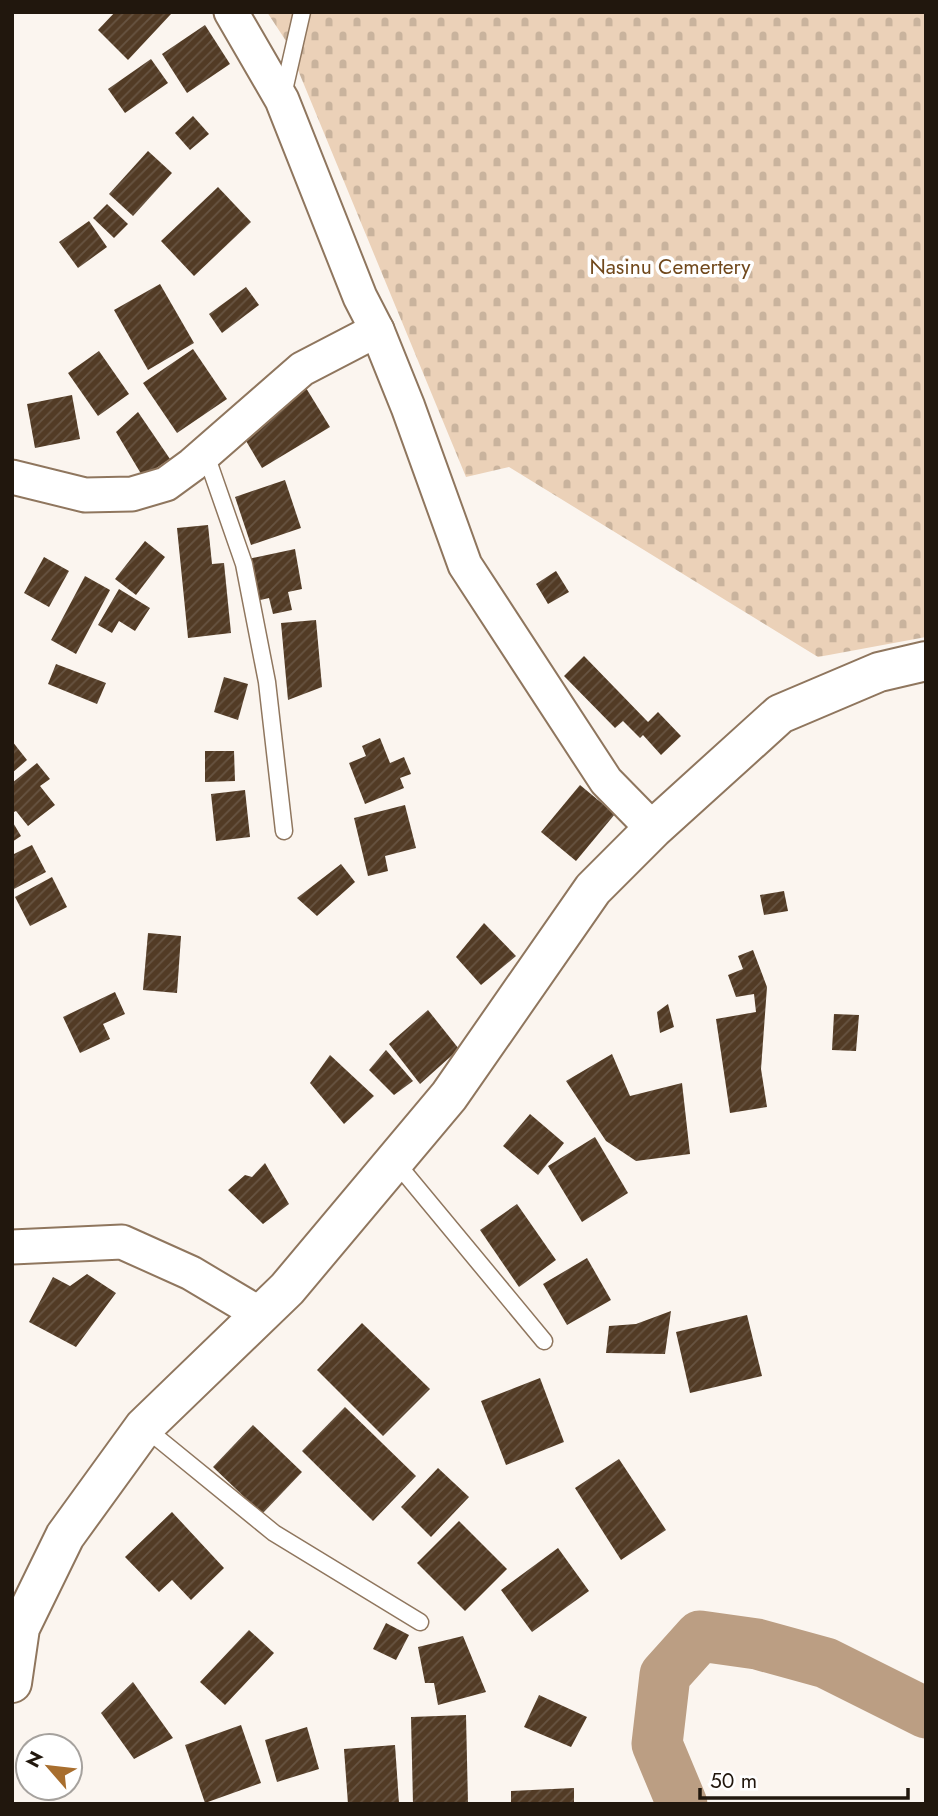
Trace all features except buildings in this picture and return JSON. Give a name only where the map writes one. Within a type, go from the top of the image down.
[{"type":"street","points":[[231,12],[282,100],[360,297],[377,330],[408,407],[465,565],[606,781],[653,829]]},
{"type":"street","points":[[12,477],[85,495],[131,495],[166,484],[192,465],[302,369],[377,330]]},
{"type":"street","points":[[12,1683],[20,1628],[65,1536],[144,1427],[286,1289],[449,1096],[593,889],[653,829],[780,714],[879,672],[926,661]]},
{"type":"street","points":[[12,1247],[122,1242],[191,1273],[260,1314]]},
{"type":"lane","points":[[282,100],[302,12]]},
{"type":"lane","points":[[205,452],[244,564],[267,682],[284,831]]},
{"type":"lane","points":[[394,1160],[544,1341]]},
{"type":"lane","points":[[144,1427],[274,1533],[420,1622]]},
{"type":"green space","name":"Nasinu Cemertery","points":[[267,12],[926,12],[926,637],[818,657],[509,467],[466,477],[286,41]]},
{"type":"waterway","points":[[682,1804],[657,1744],[665,1675],[700,1636],[757,1644],[826,1663],[926,1713]]}]
